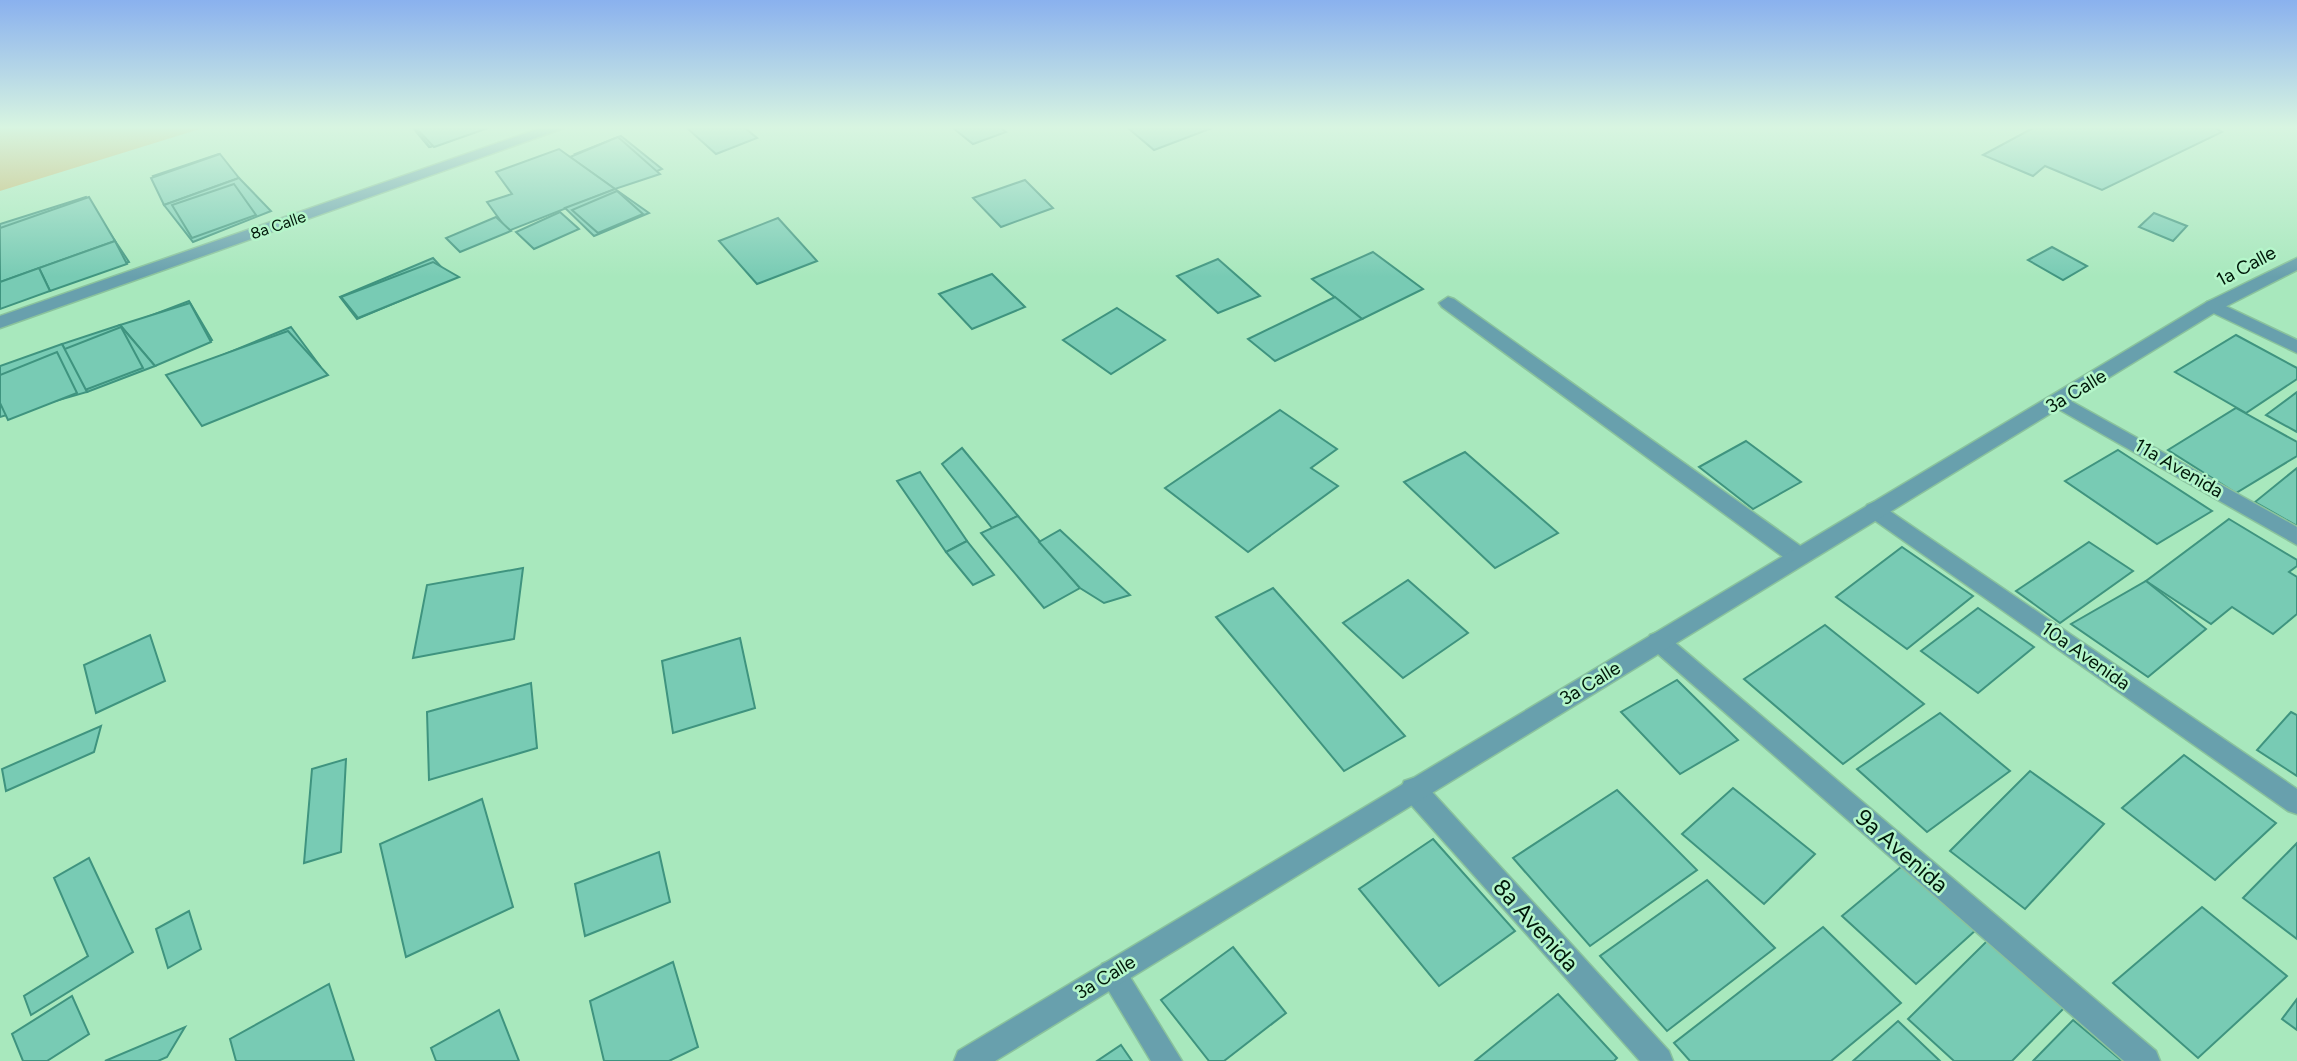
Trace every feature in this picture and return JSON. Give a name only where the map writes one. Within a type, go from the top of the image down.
[{"type":"street","name":"8a Calle","points":[[0,322],[415,178]]},
{"type":"street","name":"1a Calle","points":[[2213,306],[2297,263]]},
{"type":"street","points":[[1448,303],[1798,556]]},
{"type":"street","points":[[2213,306],[2297,348]]},
{"type":"street","name":"3a Calle","points":[[968,1061],[2213,306]]},
{"type":"street","name":"11a Avenida","points":[[2060,401],[2297,537]]},
{"type":"street","name":"10a Avenida","points":[[1874,510],[2297,803]]},
{"type":"street","name":"9a Avenida","points":[[1658,642],[2146,1061]]},
{"type":"street","name":"8a Avenida","points":[[1413,789],[1659,1061]]},
{"type":"street","points":[[1112,973],[1168,1061]]},
{"type":"shaded area","points":[[0,178],[43,178],[0,191]]},
{"type":"building","points":[[151,178],[239,178],[239,178],[164,205]]},
{"type":"building","points":[[154,178],[235,178],[169,200]]},
{"type":"building","points":[[239,178],[271,211],[193,242],[164,205]]},
{"type":"building","points":[[500,178],[599,178],[615,189],[508,231],[487,202],[512,194]]},
{"type":"building","points":[[599,178],[649,178],[615,189]]},
{"type":"building","points":[[603,178],[641,178],[615,188]]},
{"type":"building","points":[[2072,178],[2128,178],[2102,190]]},
{"type":"building","points":[[1025,180],[1053,208],[1001,227],[973,198]]},
{"type":"building","points":[[234,184],[256,215],[192,238],[172,205]]},
{"type":"building","points":[[615,189],[649,213],[594,236],[565,208]]},
{"type":"building","points":[[617,191],[643,214],[598,233],[572,210]]},
{"type":"building","points":[[86,197],[129,262],[0,308],[0,224]]},
{"type":"building","points":[[89,197],[115,241],[0,282],[0,228]]},
{"type":"building","points":[[560,212],[579,229],[534,249],[516,232]]},
{"type":"building","points":[[2154,213],[2187,226],[2173,241],[2139,227]]},
{"type":"building","points":[[496,217],[511,231],[460,252],[446,238]]},
{"type":"building","points":[[778,218],[817,261],[757,284],[719,241]]},
{"type":"building","points":[[115,241],[127,264],[50,291],[39,268]]},
{"type":"building","points":[[2052,247],[2087,266],[2063,280],[2028,260]]},
{"type":"building","points":[[1373,252],[1423,289],[1362,319],[1312,279]]},
{"type":"building","points":[[433,258],[452,279],[357,319],[340,297]]},
{"type":"building","points":[[1218,259],[1260,296],[1218,313],[1177,276]]},
{"type":"building","points":[[433,262],[459,277],[358,318],[341,297]]},
{"type":"building","points":[[39,268],[50,291],[0,309],[0,282]]},
{"type":"building","points":[[992,274],[1025,307],[972,329],[939,294]]},
{"type":"building","points":[[1335,297],[1362,319],[1275,361],[1248,339]]},
{"type":"building","points":[[189,301],[212,340],[143,368],[121,327]]},
{"type":"building","points":[[190,303],[211,342],[155,366],[120,325]]},
{"type":"building","points":[[1117,308],[1165,340],[1111,374],[1063,340]]},
{"type":"building","points":[[120,325],[155,366],[87,392],[62,344]]},
{"type":"building","points":[[121,327],[143,368],[77,393],[57,352]]},
{"type":"building","points":[[291,327],[320,366],[200,418],[174,375]]},
{"type":"building","points":[[288,331],[328,375],[202,426],[166,375]]},
{"type":"building","points":[[2236,335],[2297,368],[2297,379],[2246,413],[2175,372]]},
{"type":"building","points":[[62,344],[87,392],[0,417],[0,366]]},
{"type":"building","points":[[57,352],[77,393],[8,420],[0,403],[0,375]]},
{"type":"building","points":[[2297,392],[2297,432],[2266,415]]},
{"type":"building","points":[[2236,408],[2297,442],[2297,456],[2236,493],[2168,450]]},
{"type":"building","points":[[1280,410],[1337,449],[1311,468],[1338,486],[1248,552],[1165,488]]},
{"type":"building","points":[[1746,441],[1801,482],[1753,509],[1699,467]]},
{"type":"building","points":[[962,448],[1018,516],[992,528],[942,464]]},
{"type":"building","points":[[2118,450],[2212,511],[2157,544],[2065,481]]},
{"type":"building","points":[[1465,452],[1558,533],[1495,568],[1404,482]]},
{"type":"building","points":[[2297,468],[2297,526],[2255,502]]},
{"type":"building","points":[[920,472],[967,541],[946,552],[897,481]]},
{"type":"building","points":[[1018,516],[1080,588],[1044,608],[981,533]]},
{"type":"building","points":[[2229,519],[2297,560],[2297,566],[2289,572],[2297,577],[2297,614],[2273,634],[2232,607],[2211,624],[2146,581]]},
{"type":"building","points":[[1060,530],[1130,595],[1104,603],[1080,588],[1039,542]]},
{"type":"building","points":[[967,541],[994,575],[973,585],[946,552]]},
{"type":"building","points":[[2089,542],[2133,571],[2060,623],[2016,591]]},
{"type":"building","points":[[1902,547],[1973,596],[1907,649],[1836,597]]},
{"type":"building","points":[[523,568],[514,639],[413,658],[427,585]]},
{"type":"building","points":[[1408,580],[1468,633],[1403,678],[1343,623]]},
{"type":"building","points":[[2146,581],[2206,629],[2148,677],[2071,624]]},
{"type":"building","points":[[1273,588],[1405,736],[1344,771],[1216,617]]},
{"type":"building","points":[[1978,608],[2034,647],[1978,693],[1921,651]]},
{"type":"building","points":[[1825,625],[1924,704],[1843,764],[1744,679]]},
{"type":"building","points":[[150,635],[165,681],[96,713],[84,665]]},
{"type":"building","points":[[740,638],[755,708],[673,733],[662,661]]},
{"type":"building","points":[[1677,680],[1738,740],[1680,774],[1621,712]]},
{"type":"building","points":[[531,683],[537,748],[429,780],[427,712]]},
{"type":"building","points":[[2291,712],[2297,715],[2297,776],[2257,750]]},
{"type":"building","points":[[1940,713],[2010,771],[1927,832],[1857,769]]},
{"type":"building","points":[[101,726],[94,752],[6,791],[2,769]]},
{"type":"building","points":[[2184,755],[2276,823],[2215,880],[2122,808]]},
{"type":"building","points":[[346,759],[341,852],[304,863],[312,769]]},
{"type":"building","points":[[2030,771],[2104,824],[2025,909],[1950,851]]},
{"type":"building","points":[[1733,788],[1815,854],[1764,904],[1682,834]]},
{"type":"building","points":[[1617,790],[1697,870],[1590,946],[1513,858]]},
{"type":"building","points":[[482,799],[513,907],[406,957],[380,844]]},
{"type":"building","points":[[1433,839],[1515,931],[1439,986],[1359,889]]},
{"type":"building","points":[[2297,843],[2297,939],[2243,898]]},
{"type":"building","points":[[659,852],[670,902],[585,936],[575,884]]},
{"type":"building","points":[[89,858],[133,952],[31,1015],[24,996],[88,956],[54,878]]},
{"type":"building","points":[[1902,866],[1977,929],[1916,984],[1842,916]]},
{"type":"building","points":[[1707,880],[1775,948],[1667,1031],[1600,956]]},
{"type":"building","points":[[2202,907],[2287,976],[2198,1058],[2113,983]]},
{"type":"building","points":[[189,911],[201,949],[168,968],[156,929]]},
{"type":"building","points":[[1823,927],[1901,1003],[1831,1061],[1690,1061],[1674,1043]]},
{"type":"building","points":[[1987,941],[2066,1006],[2012,1061],[1954,1061],[1908,1019]]},
{"type":"building","points":[[1233,947],[1286,1013],[1224,1061],[1209,1061],[1161,1000]]},
{"type":"building","points":[[673,962],[698,1047],[669,1061],[604,1061],[590,1001]]},
{"type":"building","points":[[329,984],[354,1061],[236,1061],[230,1039]]},
{"type":"building","points":[[1558,994],[1617,1058],[1614,1061],[1475,1061]]},
{"type":"building","points":[[72,996],[89,1034],[47,1061],[23,1061],[12,1034]]},
{"type":"building","points":[[2297,999],[2297,1030],[2282,1019]]},
{"type":"building","points":[[499,1010],[519,1061],[436,1061],[431,1048]]},
{"type":"building","points":[[2073,1020],[2122,1061],[2033,1061]]},
{"type":"building","points":[[1898,1021],[1940,1061],[1853,1061]]},
{"type":"building","points":[[185,1027],[167,1057],[158,1061],[105,1061]]},
{"type":"building","points":[[1121,1045],[1132,1061],[1097,1061]]}]
